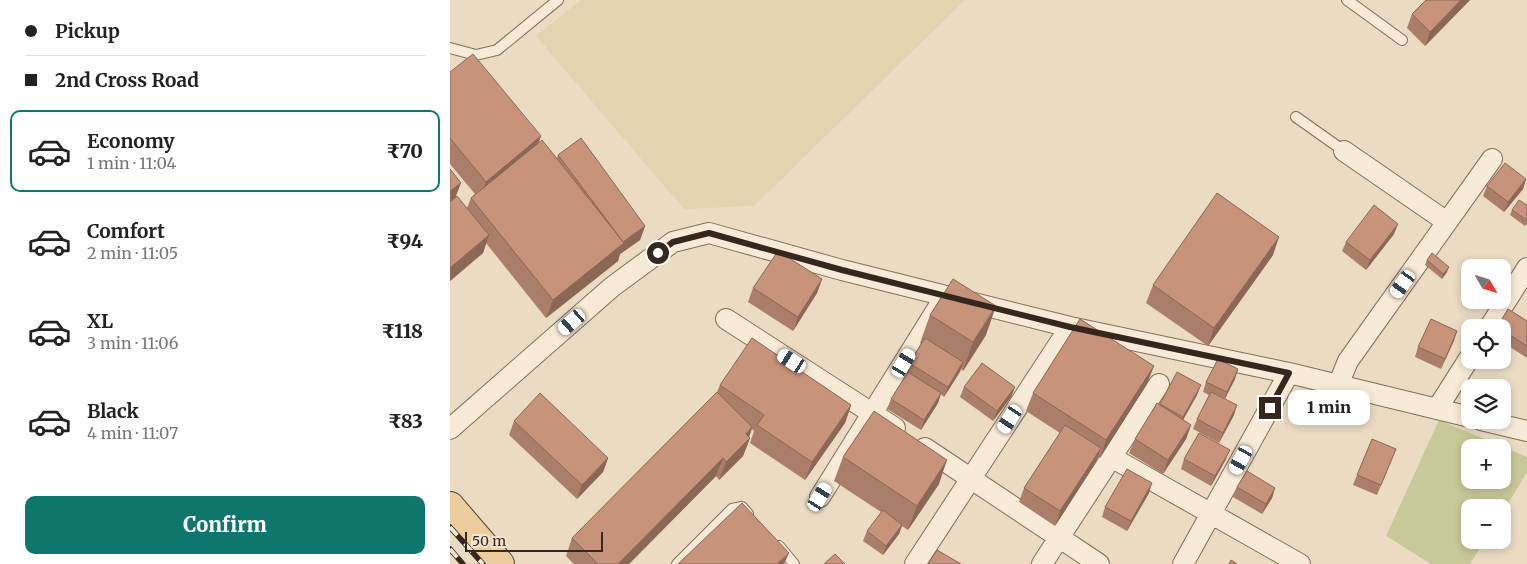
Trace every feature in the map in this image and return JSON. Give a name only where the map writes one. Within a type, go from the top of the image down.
[{"type":"main road","points":[[450,506],[500,564]]},
{"type":"street","points":[[1344,151],[1447,222]]},
{"type":"street","points":[[1338,385],[1348,361],[1492,159]]},
{"type":"street","points":[[450,429],[612,287],[673,242],[709,233],[1070,327],[1289,373],[1461,415]]},
{"type":"street","points":[[1495,319],[1527,268]]},
{"type":"street","points":[[820,497],[945,296]]},
{"type":"street","points":[[726,319],[873,413],[1099,564]]},
{"type":"street","points":[[915,564],[1070,327]]},
{"type":"street","points":[[1437,409],[1462,369]]},
{"type":"street","points":[[1183,564],[1289,373]]},
{"type":"street","points":[[1042,564],[1159,384]]},
{"type":"street","points":[[1511,427],[1527,431]]},
{"type":"street","points":[[1111,457],[1212,512],[1300,564]]},
{"type":"lane","points":[[450,48],[476,55],[497,50],[558,0]]},
{"type":"lane","points":[[1347,0],[1402,40]]},
{"type":"lane","points":[[1296,117],[1344,151]]},
{"type":"lane","points":[[677,564],[736,507],[742,508],[755,521]]},
{"type":"lane","points":[[774,542],[794,564]]},
{"type":"shaded area","points":[[581,0],[965,0],[754,206],[684,209],[536,36]]},
{"type":"green space","points":[[1439,420],[1484,439],[1461,439],[1461,489],[1511,489],[1511,450],[1527,457],[1527,472],[1511,499],[1461,499],[1461,549],[1479,549],[1470,564],[1431,564],[1386,536]]},
{"type":"building","points":[[1426,0],[1461,0],[1430,32],[1412,14]]},
{"type":"building","points":[[473,54],[541,136],[486,182],[450,138],[450,72]]},
{"type":"building","points":[[581,138],[645,226],[623,242],[558,155]]},
{"type":"building","points":[[542,140],[624,243],[553,300],[471,198]]},
{"type":"building","points":[[1505,163],[1526,179],[1508,202],[1487,186]]},
{"type":"building","points":[[450,169],[461,183],[450,191]]},
{"type":"building","points":[[1217,193],[1279,237],[1214,328],[1153,285]]},
{"type":"building","points":[[457,196],[489,235],[450,268],[450,202]]},
{"type":"building","points":[[1519,200],[1527,205],[1527,220],[1512,210]]},
{"type":"building","points":[[1374,205],[1398,224],[1370,260],[1346,242]]},
{"type":"building","points":[[778,251],[822,279],[798,317],[753,288]]},
{"type":"building","points":[[1432,253],[1449,267],[1443,274],[1427,260]]},
{"type":"building","points":[[953,279],[996,306],[973,342],[930,315]]},
{"type":"building","points":[[1508,309],[1527,321],[1527,346],[1511,336],[1511,319],[1502,319]]},
{"type":"building","points":[[1080,319],[1154,366],[1106,440],[1033,393]]},
{"type":"building","points":[[1431,319],[1457,331],[1445,359],[1418,347]]},
{"type":"building","points":[[752,338],[851,405],[812,462],[757,425],[764,415],[720,385]]},
{"type":"building","points":[[925,338],[963,362],[948,387],[909,363]]},
{"type":"building","points":[[1218,359],[1238,369],[1227,392],[1206,382]]},
{"type":"building","points":[[982,363],[1015,387],[997,411],[964,387]]},
{"type":"building","points":[[908,372],[941,393],[924,420],[891,399]]},
{"type":"building","points":[[1177,372],[1201,385],[1183,417],[1160,404]]},
{"type":"building","points":[[717,392],[752,427],[746,434],[750,438],[726,462],[723,458],[618,564],[598,564],[572,538]]},
{"type":"building","points":[[1211,392],[1237,405],[1223,433],[1197,419]]},
{"type":"building","points":[[540,393],[608,458],[582,485],[514,421]]},
{"type":"building","points":[[1157,403],[1191,425],[1168,460],[1135,439]]},
{"type":"building","points":[[874,411],[947,460],[917,506],[843,457]]},
{"type":"building","points":[[1065,425],[1101,448],[1060,511],[1024,488]]},
{"type":"building","points":[[1199,433],[1230,450],[1215,476],[1184,459]]},
{"type":"building","points":[[1372,439],[1396,449],[1381,485],[1357,475]]},
{"type":"building","points":[[1127,469],[1152,483],[1131,521],[1105,507]]},
{"type":"building","points":[[1247,471],[1275,488],[1266,504],[1237,487]]},
{"type":"building","points":[[742,503],[789,553],[777,564],[678,564]]},
{"type":"building","points":[[883,510],[902,525],[886,546],[867,531]]},
{"type":"building","points":[[937,550],[961,564],[928,564]]},
{"type":"building","points":[[835,554],[845,564],[824,564]]},
{"type":"building","points":[[1231,560],[1237,564],[1229,564]]},
{"type":"railway","points":[[450,527],[483,564]]},
{"type":"railway","points":[[450,549],[463,564]]},
{"type":"route","points":[[658,253],[673,242],[709,233],[842,270],[1070,327],[1289,373],[1270,408]]}]
